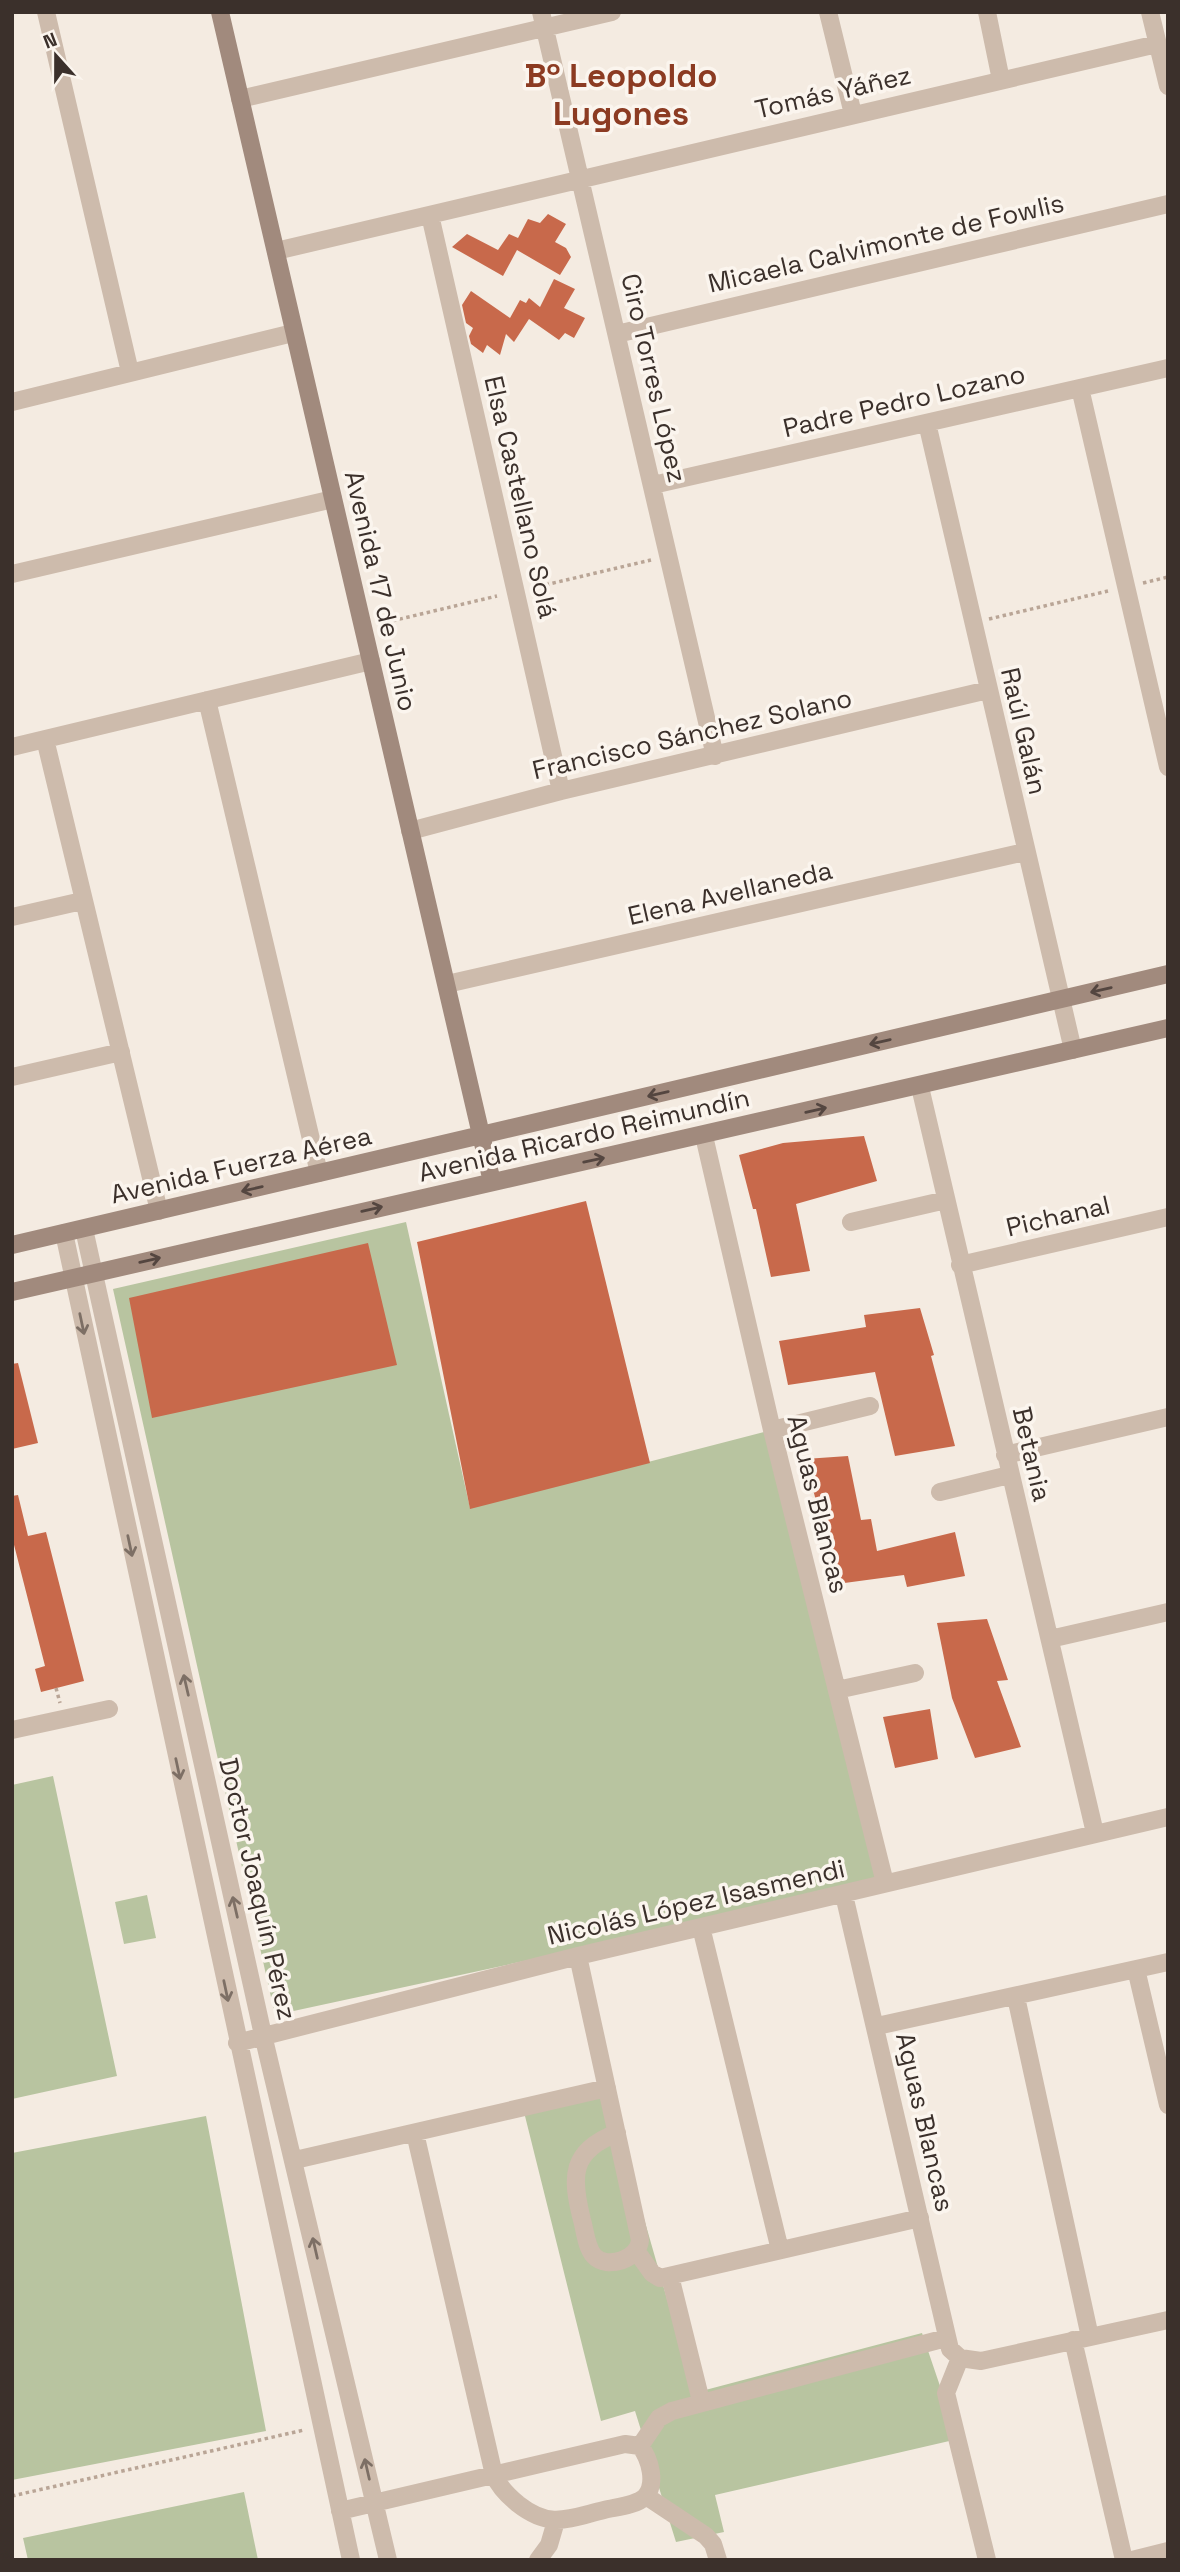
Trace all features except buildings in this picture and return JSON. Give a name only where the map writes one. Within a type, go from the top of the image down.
[{"type":"street","points":[[46,12],[130,372]]},
{"type":"street","name":"Avenida 17 de Junio","points":[[220,12],[492,1182]]},
{"type":"street","points":[[240,99],[542,20],[612,12]]},
{"type":"street","points":[[828,12],[853,114]]},
{"type":"street","points":[[987,12],[1002,80]]},
{"type":"street","points":[[1150,12],[1168,86]]},
{"type":"street","name":"Ciro Torres López","points":[[542,20],[715,756]]},
{"type":"street","name":"Tomás Yáñez","points":[[276,251],[1157,44]]},
{"type":"street","name":"Micaela Calvimonte de Fowlis","points":[[617,334],[1168,204]]},
{"type":"street","name":"Elsa Castellano Solá","points":[[430,215],[561,791]]},
{"type":"street","points":[[12,402],[293,333]]},
{"type":"street","name":"Padre Pedro Lozano","points":[[653,485],[1168,368]]},
{"type":"street","points":[[1080,388],[1168,767]]},
{"type":"street","name":"Raúl Galán","points":[[927,423],[1024,852],[1073,1050]]},
{"type":"street","points":[[12,574],[332,499]]},
{"type":"street","points":[[12,747],[371,661]]},
{"type":"street","name":"Francisco Sánchez Solano","points":[[410,831],[561,791],[988,690]]},
{"type":"street","points":[[207,701],[319,1173]]},
{"type":"street","points":[[45,739],[159,1212]]},
{"type":"street","name":"Elena Avellaneda","points":[[447,984],[1024,852]]},
{"type":"street","points":[[12,917],[82,901]]},
{"type":"street","name":"Avenida Ricardo Reimundín","points":[[481,1135],[1168,974]]},
{"type":"street","name":"Avenida Ricardo Reimundín","points":[[12,1292],[920,1087],[1168,1028]]},
{"type":"street","points":[[12,1077],[121,1052]]},
{"type":"street","name":"Betania","points":[[920,1087],[1094,1833]]},
{"type":"street","name":"Avenida Fuerza Aérea","points":[[12,1245],[481,1135]]},
{"type":"street","name":"Aguas Blancas","points":[[704,1136],[772,1430],[886,1883]]},
{"type":"street","points":[[851,1222],[946,1200]]},
{"type":"street","name":"Pichanal","points":[[960,1265],[1168,1217]]},
{"type":"street","name":"Doctor Joaquín Pérez","points":[[84,1228],[263,2035],[295,2160],[388,2560]]},
{"type":"street","name":"Doctor Joaquín Pérez","points":[[64,1233],[237,2043],[351,2560]]},
{"type":"street","points":[[772,1430],[870,1406]]},
{"type":"street","points":[[1005,1455],[1168,1417]]},
{"type":"street","points":[[940,1492],[1009,1475]]},
{"type":"street","points":[[1049,1639],[1168,1612]]},
{"type":"street","points":[[837,1690],[915,1673]]},
{"type":"street","points":[[12,1730],[108,1709]]},
{"type":"street","name":"Nicolás López Isasmendi","points":[[237,2043],[578,1956],[1168,1817]]},
{"type":"street","name":"Aguas Blancas","points":[[844,1895],[877,2026],[946,2339],[960,2358]]},
{"type":"street","points":[[701,1927],[780,2250]]},
{"type":"street","points":[[578,1956],[640,2240],[637,2252],[652,2273],[660,2278],[670,2276],[920,2218]]},
{"type":"street","points":[[877,2026],[1168,1962]]},
{"type":"street","points":[[1136,1969],[1168,2105]]},
{"type":"street","points":[[1016,1997],[1124,2560]]},
{"type":"street","points":[[295,2160],[607,2088]]},
{"type":"street","points":[[415,2133],[494,2475],[504,2492],[532,2515],[556,2521],[633,2503],[646,2496],[652,2481],[647,2459],[640,2446]]},
{"type":"street","points":[[617,2133],[592,2146],[584,2155],[577,2166],[574,2190],[593,2255],[610,2262],[637,2252]]},
{"type":"street","points":[[670,2276],[701,2401]]},
{"type":"street","points":[[987,2560],[946,2393],[960,2358],[981,2361],[1168,2320]]},
{"type":"street","points":[[640,2446],[659,2418],[701,2401],[946,2339]]},
{"type":"street","points":[[340,2511],[625,2444],[640,2446]]},
{"type":"street","points":[[646,2496],[706,2536],[713,2544],[718,2560]]},
{"type":"street","points":[[538,2560],[549,2545],[556,2521]]},
{"type":"street","points":[[1132,2560],[1168,2551]]},
{"type":"path","points":[[971,623],[1168,577]]},
{"type":"path","points":[[12,2496],[321,2426]]},
{"type":"green space","points":[[406,1222],[470,1508],[772,1430],[885,1883],[275,2015],[113,1289]]},
{"type":"green space","points":[[53,1776],[117,2076],[12,2099],[12,1785]]},
{"type":"green space","points":[[147,1895],[156,1938],[124,1944],[115,1902]]},
{"type":"green space","points":[[608,2093],[694,2393],[922,2333],[958,2439],[715,2495],[724,2532],[676,2542],[635,2411],[601,2421],[523,2108]]},
{"type":"green space","points":[[206,2116],[266,2431],[12,2480],[12,2153]]},
{"type":"green space","points":[[244,2492],[258,2560],[28,2560],[23,2538]]},
{"type":"district","name":"Bº Leopoldo Lugones","points":[[621,95]]}]
